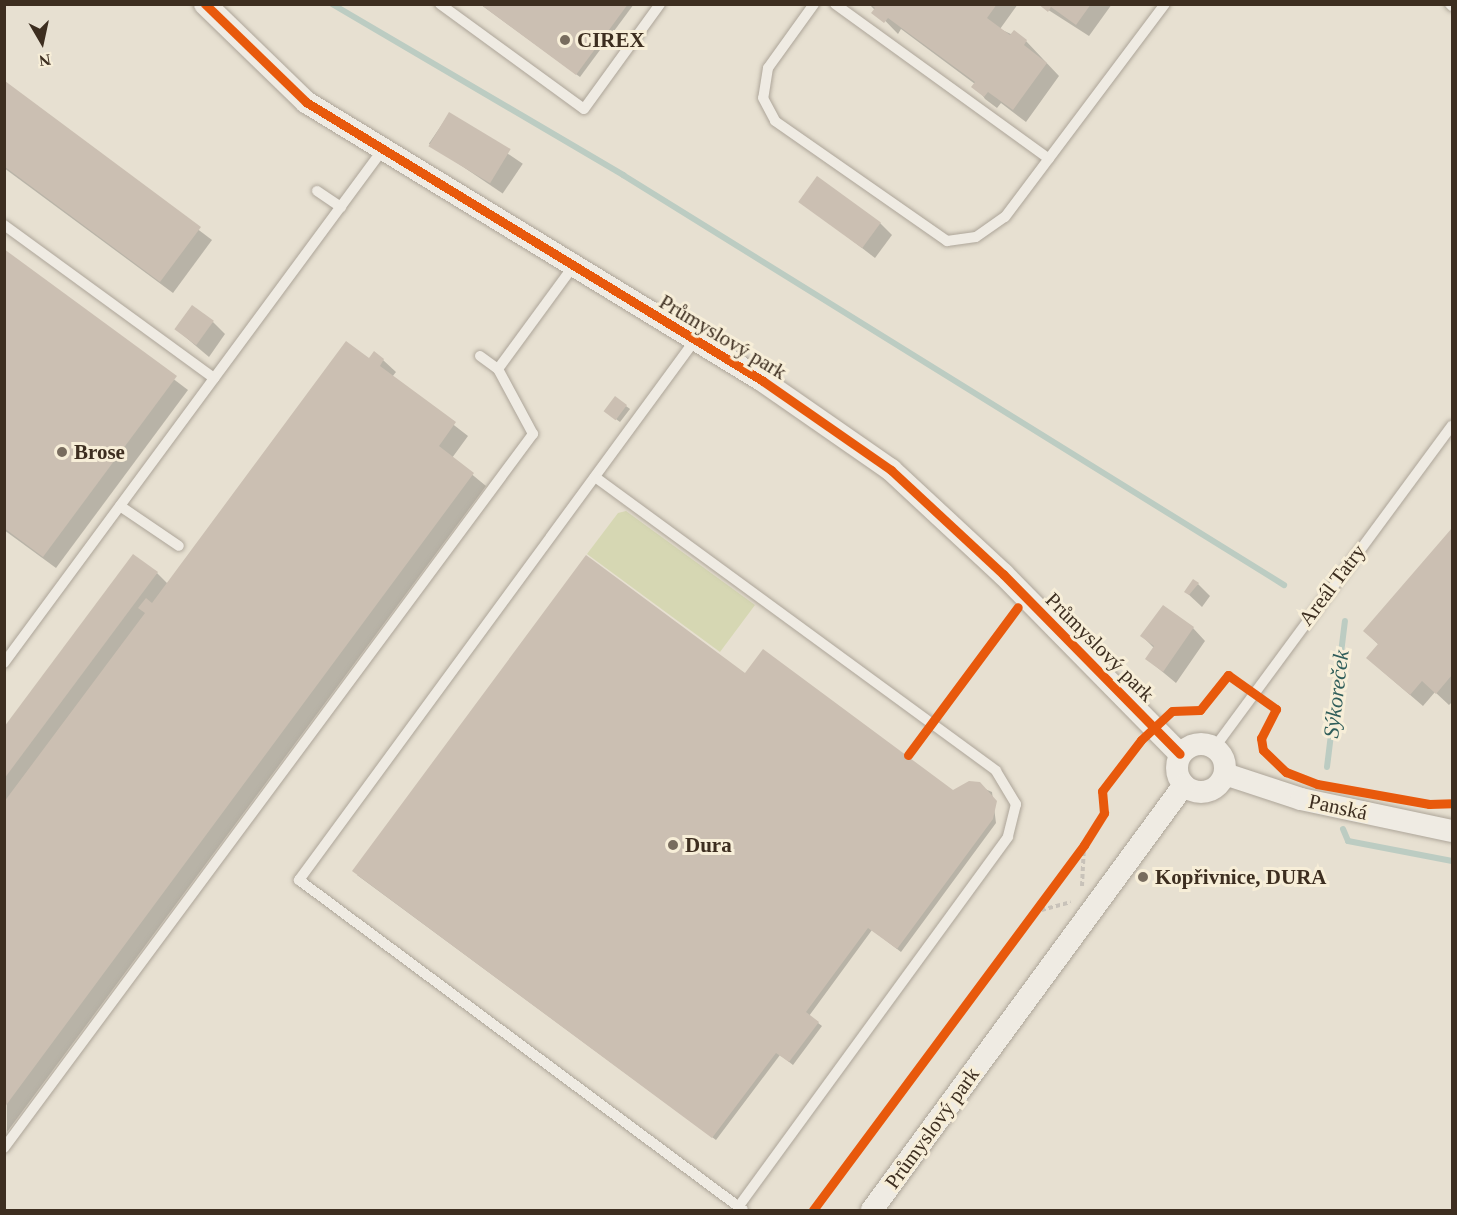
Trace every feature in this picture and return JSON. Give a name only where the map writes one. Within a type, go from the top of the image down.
[{"type":"street","name":"Průmyslový park","points":[[205,4],[280,81],[381,152],[696,340],[891,470],[1003,574],[1180,754]]},
{"type":"street","points":[[1200,743],[1215,747],[1224,760],[1225,774],[1207,792],[1184,786],[1176,771],[1180,754],[1200,743]]},
{"type":"street","name":"Panská","points":[[1225,774],[1301,799],[1452,831]]},
{"type":"street","name":"Průmyslový park","points":[[872,1210],[1184,786]]},
{"type":"lane","points":[[440,4],[584,109],[660,4]]},
{"type":"lane","points":[[814,4],[768,68],[763,98],[775,121],[947,242],[976,237],[1005,217],[1165,4]]},
{"type":"lane","points":[[835,4],[1049,159]]},
{"type":"lane","points":[[4,663],[381,152]]},
{"type":"lane","points":[[317,191],[341,207]]},
{"type":"lane","points":[[4,225],[214,378]]},
{"type":"lane","points":[[498,369],[572,268]]},
{"type":"lane","points":[[596,477],[996,771],[1016,804],[1008,837],[741,1209],[299,880],[696,340]]},
{"type":"lane","points":[[4,1148],[533,434],[498,369],[480,356]]},
{"type":"lane","name":"Areál Tatry","points":[[1215,747],[1452,426]]},
{"type":"lane","points":[[120,506],[178,546]]},
{"type":"path","points":[[1070,864],[1086,841]]},
{"type":"path","points":[[1082,888],[1086,841]]},
{"type":"path","points":[[1027,922],[1048,893]]},
{"type":"path","points":[[1034,912],[1072,902],[1077,895]]},
{"type":"green space","points":[[626,511],[755,605],[720,652],[587,554],[618,513]]},
{"type":"building","name":"CIREX","points":[[480,4],[628,4],[576,75]]},
{"type":"building","points":[[870,4],[997,4],[987,18],[1010,35],[1014,30],[1027,40],[1024,45],[1047,63],[1013,110],[988,92],[984,97],[971,87],[975,82],[888,18],[884,23],[871,13],[875,8]]},
{"type":"building","points":[[1038,4],[1091,4],[1076,25],[1051,7],[1048,12]]},
{"type":"building","points":[[5,81],[201,227],[160,282],[5,167]]},
{"type":"building","points":[[449,112],[511,149],[490,183],[428,146]]},
{"type":"building","points":[[817,176],[881,222],[862,248],[798,202]]},
{"type":"building","name":"Brose","points":[[4,249],[177,376],[43,557],[4,528]]},
{"type":"building","points":[[192,305],[214,321],[196,345],[174,329]]},
{"type":"building","points":[[346,341],[369,358],[374,351],[384,359],[380,366],[456,422],[439,446],[474,473],[4,1108],[4,802],[145,613],[138,608],[146,598],[152,603]]},
{"type":"building","points":[[615,396],[627,405],[616,420],[604,411]]},
{"type":"building","points":[[1452,528],[1452,675],[1436,694],[1422,681],[1410,695],[1366,658],[1378,644],[1363,631]]},
{"type":"building","points":[[133,554],[158,572],[4,779],[4,727]]},
{"type":"building","name":"Dura","points":[[586,555],[745,673],[763,649],[953,790],[969,781],[980,782],[997,801],[993,819],[897,949],[868,928],[806,1012],[819,1022],[789,1062],[776,1053],[712,1138],[352,871]]},
{"type":"building","points":[[1193,579],[1199,583],[1189,595],[1184,592]]},
{"type":"building","points":[[1163,605],[1194,627],[1163,672],[1145,659],[1154,646],[1140,636]]},
{"type":"waterway","points":[[332,4],[623,175],[1284,585]]},
{"type":"waterway","name":"Sýkoreček","points":[[1327,767],[1345,621]]},
{"type":"waterway","name":"Sýkoreček","points":[[1343,829],[1348,841],[1452,861]]},
{"type":"cycle path","points":[[205,4],[306,102],[763,381],[891,470],[1003,574],[1180,754]]},
{"type":"cycle path","points":[[908,755],[1018,607]]},
{"type":"cycle path","points":[[813,1210],[1084,845],[1104,813],[1102,791],[1141,740],[1172,711],[1200,710],[1228,675],[1276,709],[1261,738],[1263,750],[1286,772],[1317,784],[1429,804],[1452,803]]},
{"type":"place","name":"CIREX","points":[[565,40]]},
{"type":"place","name":"Brose","points":[[62,452]]},
{"type":"place","name":"Dura","points":[[673,845]]},
{"type":"place","name":"Kopřivnice, DURA","points":[[1143,877]]}]
